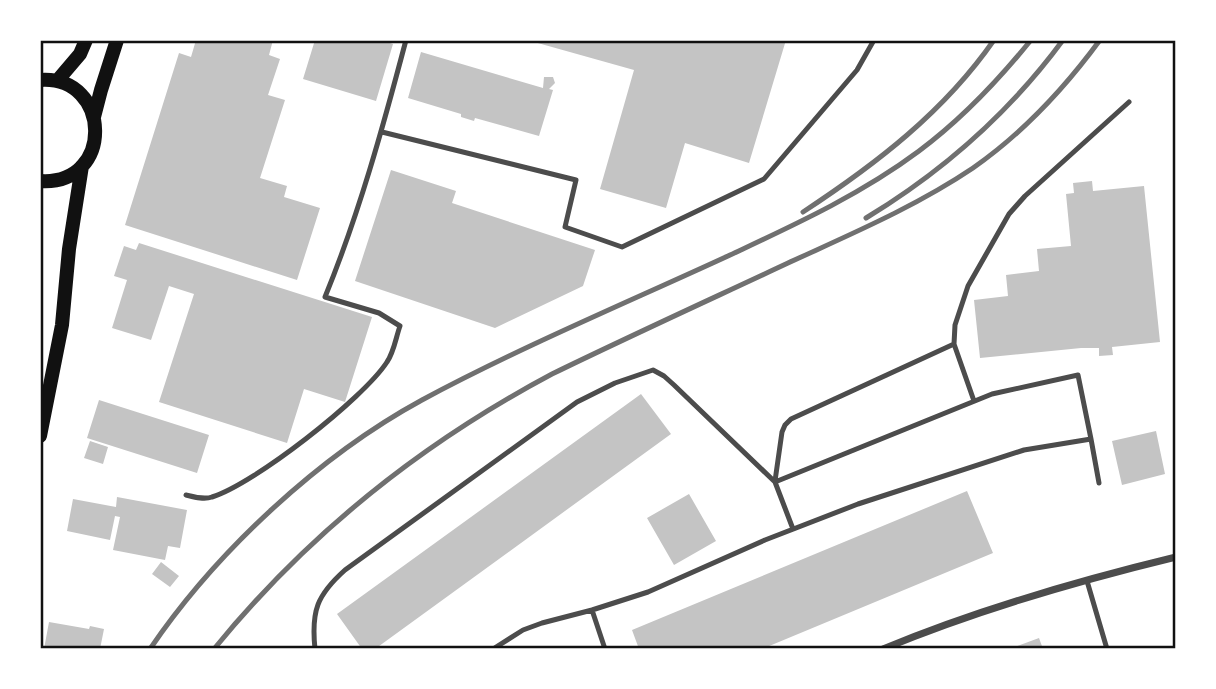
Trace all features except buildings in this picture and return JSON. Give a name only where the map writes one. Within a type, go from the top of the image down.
[{"type":"main road","points":[[57,81],[80,54],[86,40]]},
{"type":"main road","points":[[94,117],[117,40]]},
{"type":"main road","points":[[40,80],[57,81],[72,88],[85,99],[94,117],[96,133],[92,151],[82,166],[61,179],[40,181]]},
{"type":"main road","points":[[40,436],[62,325],[69,249],[82,166]]},
{"type":"street","points":[[883,649],[981,612],[1176,557]]},
{"type":"lane","points":[[186,495],[205,499],[215,497],[251,476],[347,406],[388,361],[400,326],[379,313],[326,297],[382,132],[406,40]]},
{"type":"lane","points":[[382,132],[576,180],[565,227],[621,247],[764,179],[857,70],[874,40]]},
{"type":"lane","points":[[974,401],[954,344],[955,325],[968,286],[1009,214],[1031,190],[1129,102]]},
{"type":"lane","points":[[775,482],[782,432],[792,419],[954,344]]},
{"type":"lane","points":[[315,649],[314,618],[321,595],[345,570],[549,420],[577,402],[653,370],[664,376],[775,482],[793,529]]},
{"type":"lane","points":[[775,482],[992,394],[1078,375],[1099,483]]},
{"type":"lane","points":[[493,649],[542,623],[648,592],[858,504],[1024,450],[1091,439]]},
{"type":"lane","points":[[1087,581],[1107,649]]},
{"type":"lane","points":[[592,610],[605,649]]},
{"type":"railway","points":[[803,212],[857,175],[907,135],[953,90],[994,40]]},
{"type":"railway","points":[[150,649],[176,613],[238,542],[272,509],[345,449],[383,423],[459,381],[777,233],[874,182],[950,126],[992,85],[1031,40]]},
{"type":"railway","points":[[866,218],[921,181],[973,139],[1021,92],[1063,40]]},
{"type":"railway","points":[[214,649],[250,607],[328,530],[412,461],[457,430],[552,374],[882,219],[951,182],[973,168],[1026,125],[1072,76],[1100,40]]}]
